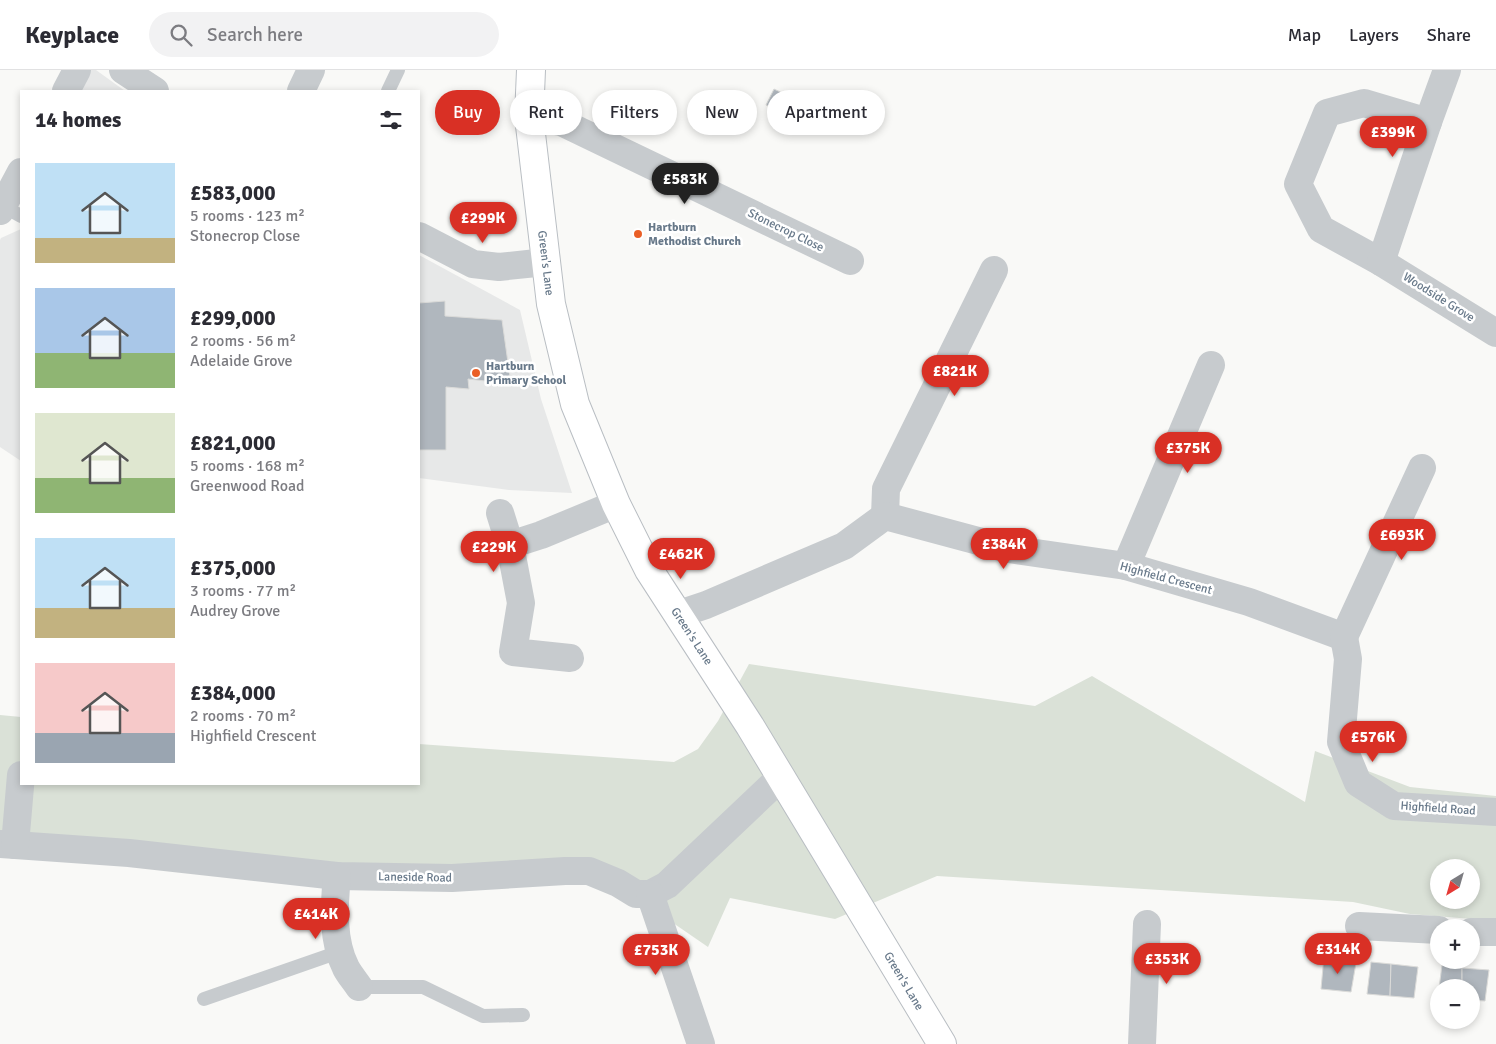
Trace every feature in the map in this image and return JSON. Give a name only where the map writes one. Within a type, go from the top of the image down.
[{"type":"street","points":[[67,90],[77,70]]},
{"type":"street","points":[[123,70],[153,90]]},
{"type":"street","points":[[301,90],[311,70]]},
{"type":"street","name":"Green's Lane","points":[[530,90],[531,70]]},
{"type":"street","points":[[1381,262],[1447,70]]},
{"type":"street","name":"Woodside Grove","points":[[1428,122],[1364,103],[1327,113],[1298,184],[1322,229],[1381,262],[1496,333]]},
{"type":"street","name":"Stonecrop Close","points":[[582,132],[850,261]]},
{"type":"street","name":"Green's Lane","points":[[531,135],[552,304],[575,404],[616,504],[648,570],[679,614],[781,777],[942,1044]]},
{"type":"street","points":[[8,211],[20,175]]},
{"type":"street","points":[[420,237],[473,264],[499,268],[546,262]]},
{"type":"street","points":[[679,614],[706,605],[844,546],[885,516],[886,489],[994,270]]},
{"type":"street","points":[[1126,566],[1211,365]]},
{"type":"street","points":[[1344,637],[1422,468]]},
{"type":"street","points":[[510,545],[549,532],[616,504]]},
{"type":"street","points":[[500,513],[510,545],[521,603],[513,652],[570,658]]},
{"type":"street","name":"Highfield Crescent","points":[[885,516],[1008,549],[1126,566],[1249,602],[1344,637]]},
{"type":"street","name":"Highfield Road","points":[[1344,637],[1348,659],[1341,742],[1358,783],[1394,806],[1496,812]]},
{"type":"street","points":[[701,1044],[650,894],[666,885],[781,777]]},
{"type":"street","points":[[7,844],[20,780]]},
{"type":"street","name":"Laneside Road","points":[[7,844],[129,853],[337,876],[452,878],[589,871],[618,883],[636,894],[650,894]]},
{"type":"street","points":[[337,876],[336,931],[339,952],[346,969],[359,987]]},
{"type":"street","points":[[1373,920],[1430,929]]},
{"type":"street","points":[[1142,1044],[1147,924]]},
{"type":"street","points":[[1480,932],[1496,932]]},
{"type":"lane","points":[[388,90],[398,70]]},
{"type":"lane","points":[[204,999],[339,952]]},
{"type":"lane","points":[[359,987],[423,988],[483,1016],[523,1015]]},
{"type":"shaded area","points":[[89,70],[96,70],[124,90],[79,90]]},
{"type":"shaded area","points":[[20,229],[20,460],[0,447],[1,238]]},
{"type":"shaded area","name":"Hartburn Primary School","points":[[420,256],[520,310],[541,399],[572,493],[509,490],[420,478]]},
{"type":"shaded area","points":[[749,664],[1035,706],[1092,676],[1305,802],[1315,751],[1410,787],[1496,796],[1496,921],[1410,914],[1353,902],[937,876],[835,919],[730,898],[708,947],[612,881],[609,886],[331,873],[0,840],[0,715],[20,717],[20,785],[420,785],[420,744],[674,762],[698,749],[718,721]]},
{"type":"building","points":[[445,301],[445,316],[502,320],[511,384],[468,379],[469,389],[446,387],[446,450],[420,450],[420,303]]},
{"type":"building","points":[[1324,956],[1356,963],[1351,992],[1321,989]]},
{"type":"building","points":[[1371,962],[1391,964],[1390,996],[1367,994]]},
{"type":"building","points":[[1391,964],[1418,967],[1414,998],[1390,996]]},
{"type":"building","points":[[1441,969],[1462,969],[1462,979],[1440,979]]},
{"type":"building","points":[[1462,969],[1489,970],[1485,1001],[1480,1001],[1480,979],[1462,979]]},
{"type":"place","name":"Hartburn Methodist Church","points":[[638,234]]},
{"type":"place","name":"Hartburn Primary School","points":[[476,373]]}]
